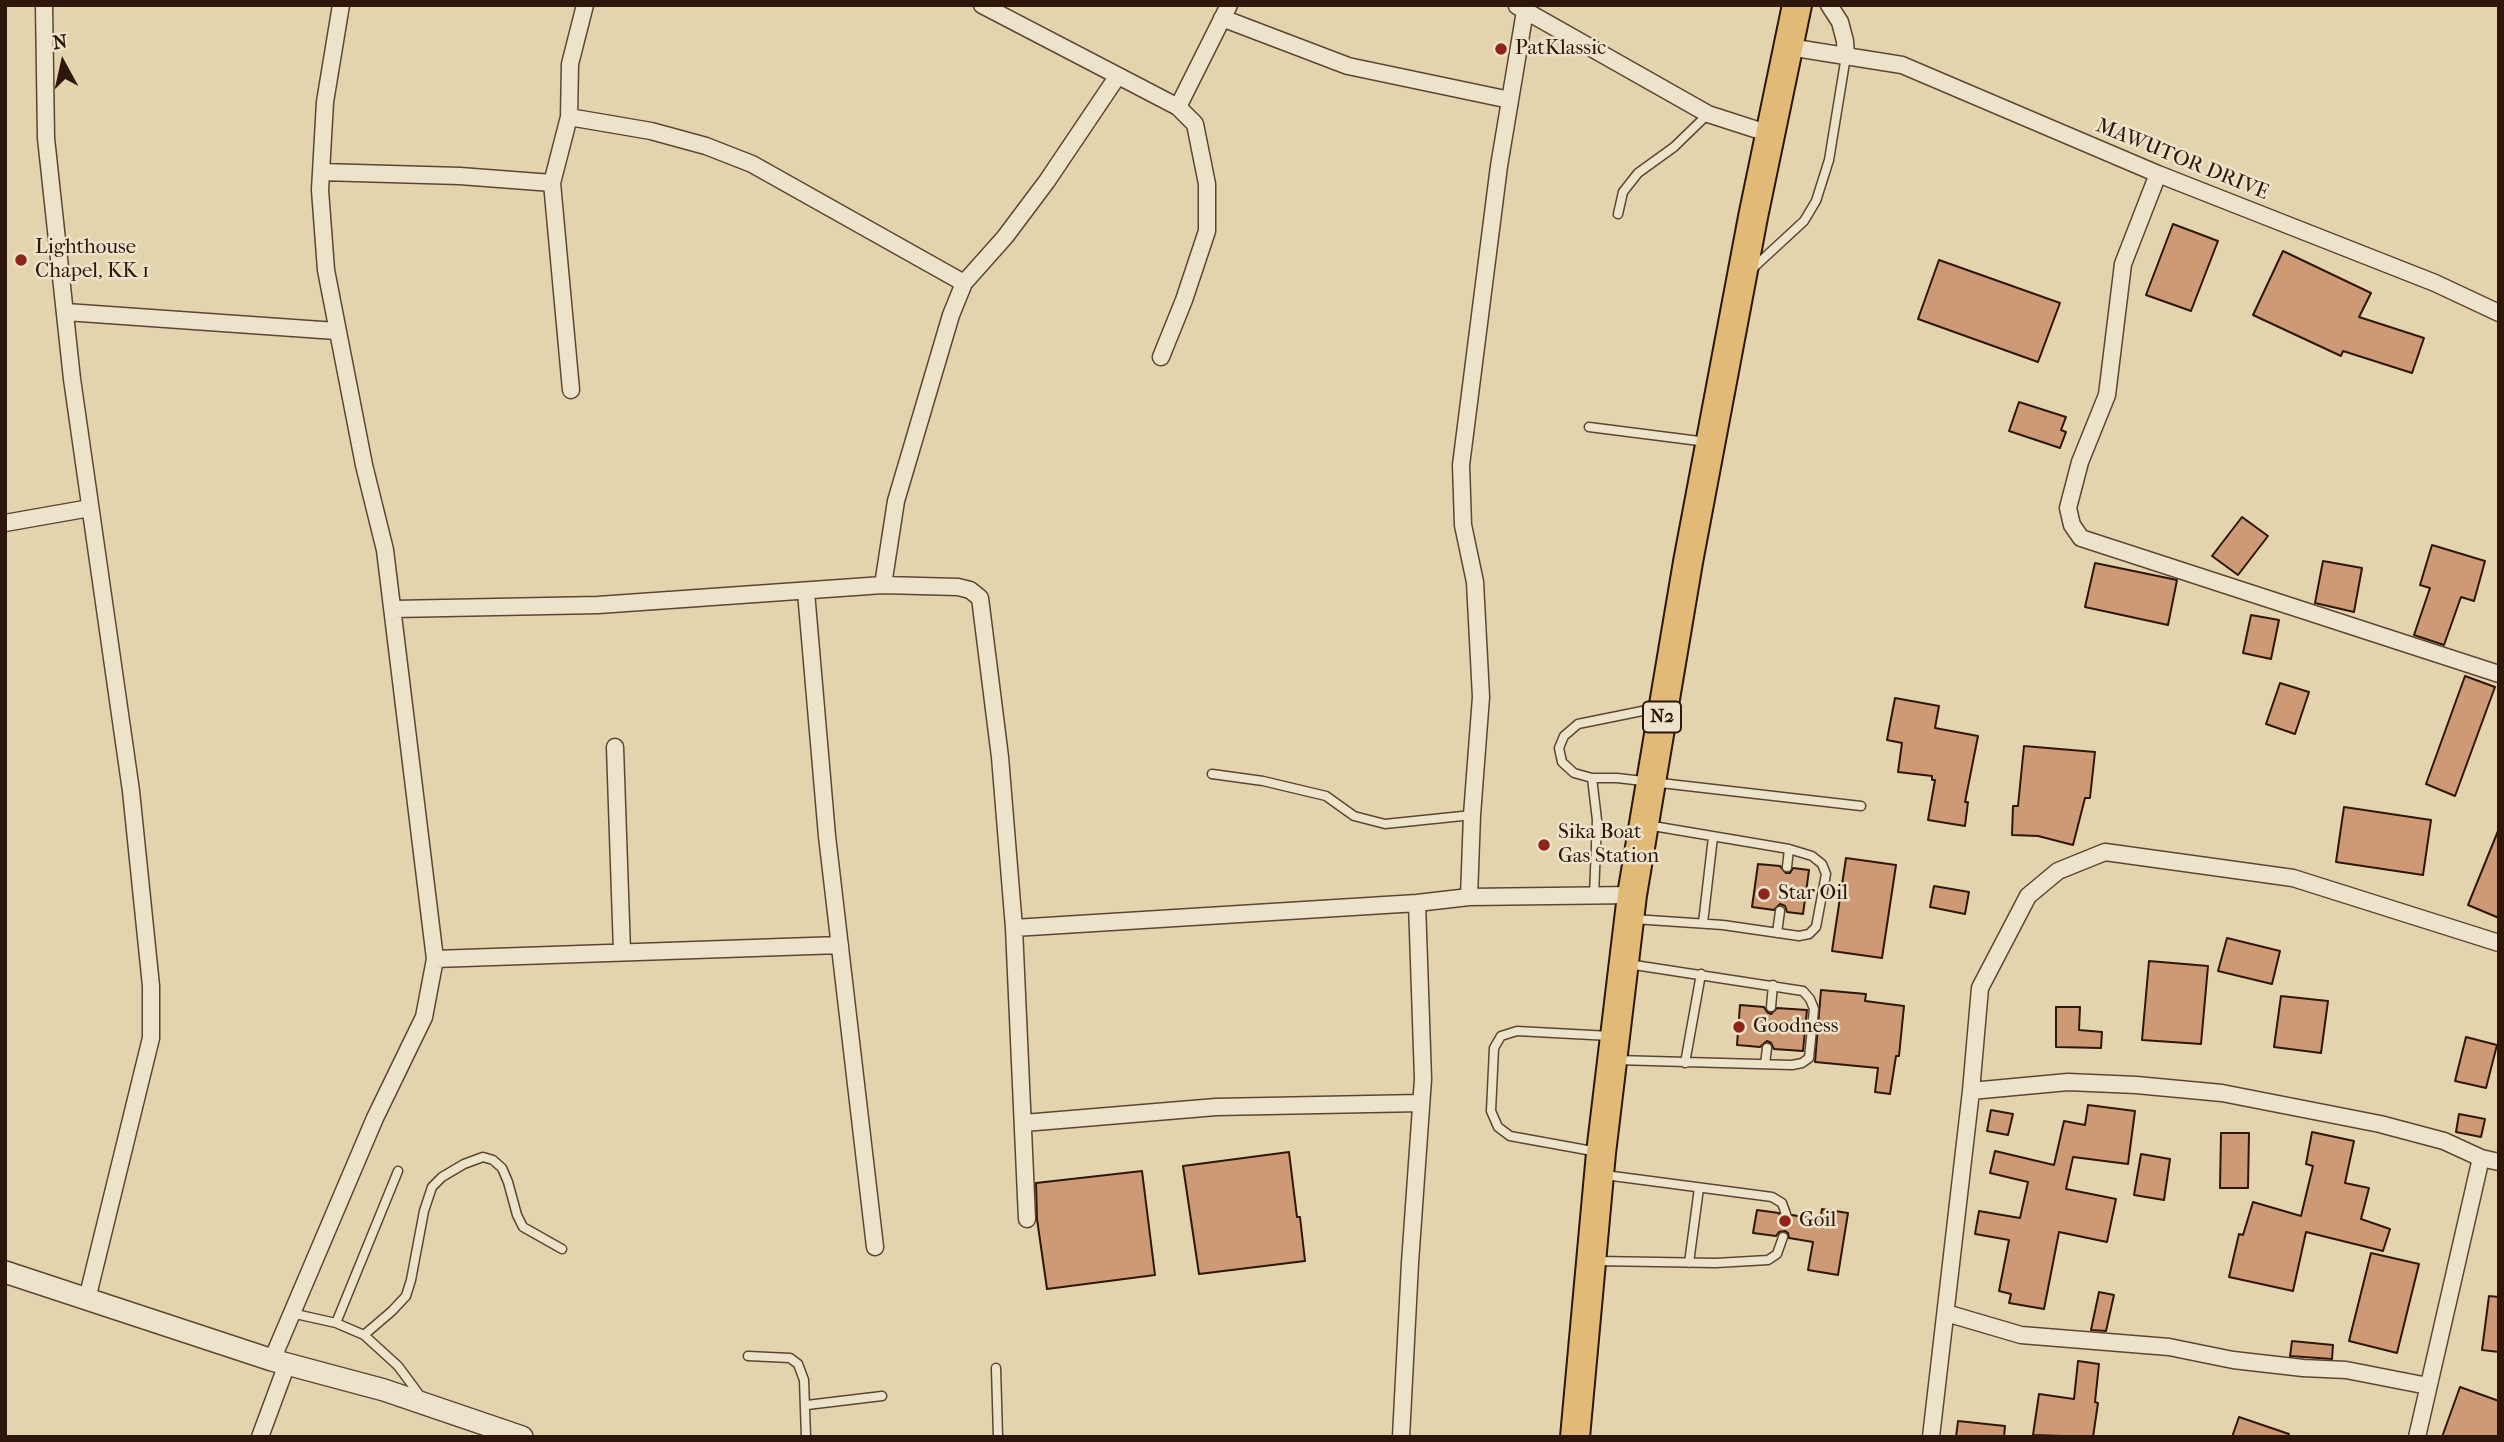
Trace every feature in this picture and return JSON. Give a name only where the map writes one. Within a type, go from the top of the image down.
[{"type":"highway","name":"N2","points":[[1575,1437],[1600,1163],[1631,907],[1710,443],[1797,5]]},
{"type":"street","points":[[44,5],[46,138],[72,379],[131,791],[151,986],[151,1038],[87,1299]]},
{"type":"street","points":[[260,1437],[291,1313],[376,1118],[424,1017],[435,959],[385,550],[363,465],[326,270],[321,172],[325,102],[341,5]]},
{"type":"street","points":[[571,390],[552,183],[569,117],[570,64],[585,5]]},
{"type":"street","points":[[982,5],[1178,107],[1195,124],[1207,184],[1207,231],[1184,300],[1161,356]]},
{"type":"street","points":[[1829,5],[1840,22],[1846,56]]},
{"type":"street","points":[[1469,897],[1481,697],[1475,582],[1463,525],[1461,466],[1499,166],[1523,7],[1708,114],[1770,134]]},
{"type":"street","points":[[1178,107],[1226,12],[1348,66],[1510,100]]},
{"type":"street","name":"MAWUTOR DRIVE","points":[[1789,47],[1902,65],[2158,174],[2435,283],[2499,313]]},
{"type":"street","points":[[883,586],[896,501],[951,314],[964,283],[1033,200],[1117,77]]},
{"type":"street","points":[[569,117],[651,131],[706,146],[752,164],[964,283]]},
{"type":"street","points":[[321,172],[460,176],[552,183]]},
{"type":"street","points":[[2158,174],[2123,264],[2108,395],[2077,473],[2068,508],[2072,525],[2081,538],[2499,674]]},
{"type":"street","points":[[66,312],[336,331]]},
{"type":"street","points":[[5,523],[90,508]]},
{"type":"street","points":[[394,610],[598,605],[883,586],[958,587],[970,590],[980,598],[1000,757],[1014,928],[1027,1219]]},
{"type":"street","points":[[806,592],[827,836],[876,1247]]},
{"type":"street","points":[[615,747],[622,952]]},
{"type":"street","points":[[1931,1437],[1971,1091],[1980,988],[2028,896],[2058,871],[2105,852],[2293,878],[2499,943]]},
{"type":"street","points":[[1014,928],[1417,903],[1469,897],[1594,896],[1631,907]]},
{"type":"street","points":[[1401,1437],[1423,1079],[1417,903]]},
{"type":"street","points":[[435,959],[840,945]]},
{"type":"street","points":[[1971,1091],[2068,1082],[2222,1093],[2380,1125],[2444,1141],[2499,1163]]},
{"type":"street","points":[[1024,1123],[1216,1107],[1422,1104]]},
{"type":"street","points":[[2417,1437],[2482,1158]]},
{"type":"street","points":[[5,1272],[279,1362],[426,1404],[494,1432],[522,1437]]},
{"type":"street","points":[[1946,1313],[2021,1335],[2169,1347],[2233,1360],[2346,1370],[2428,1386]]},
{"type":"lane","points":[[1741,279],[1804,221],[1816,201],[1829,160],[1846,56]]},
{"type":"lane","points":[[1618,214],[1622,192],[1638,173],[1674,147],[1708,114]]},
{"type":"lane","points":[[1589,427],[1710,443]]},
{"type":"lane","points":[[1664,707],[1578,724],[1564,736],[1559,748],[1562,762],[1574,773],[1592,778],[1617,778],[1861,806]]},
{"type":"lane","points":[[1212,774],[1263,781],[1326,796],[1354,816],[1385,824],[1472,815]]},
{"type":"lane","points":[[1592,778],[1597,820],[1594,896]]},
{"type":"lane","points":[[1631,907],[1703,923],[1799,936],[1809,934],[1816,927],[1826,874],[1822,864],[1812,856],[1789,849],[1644,825]]},
{"type":"lane","points":[[1703,923],[1713,836]]},
{"type":"lane","points":[[1787,867],[1789,849]]},
{"type":"lane","points":[[1777,933],[1780,911]]},
{"type":"lane","points":[[1625,964],[1803,991],[1814,1009],[1810,1058],[1792,1065],[1685,1063],[1517,1031],[1501,1036],[1494,1048],[1491,1111],[1498,1127],[1510,1136],[1600,1163],[1699,1188],[1772,1198],[1782,1203],[1786,1214]]},
{"type":"lane","points":[[1685,1063],[1701,974]]},
{"type":"lane","points":[[1771,1007],[1773,985]]},
{"type":"lane","points":[[1765,1064],[1767,1048]]},
{"type":"lane","points":[[364,1335],[406,1296],[424,1211],[432,1187],[442,1177],[464,1164],[482,1157],[494,1160],[505,1175],[523,1227],[562,1249]]},
{"type":"lane","points":[[336,1323],[398,1171]]},
{"type":"lane","points":[[1689,1262],[1699,1188]]},
{"type":"lane","points":[[1591,1261],[1768,1260],[1777,1254],[1783,1237]]},
{"type":"lane","points":[[291,1313],[336,1323],[364,1335],[398,1366],[426,1404]]},
{"type":"lane","points":[[748,1356],[790,1358],[799,1364],[807,1405],[806,1435],[795,1437]]},
{"type":"lane","points":[[996,1368],[998,1437]]},
{"type":"lane","points":[[807,1405],[882,1396]]},
{"type":"building","points":[[2173,224],[2218,241],[2191,311],[2146,295]]},
{"type":"building","points":[[2283,251],[2371,293],[2359,317],[2424,338],[2412,373],[2343,351],[2341,356],[2253,315]]},
{"type":"building","points":[[1939,260],[2060,303],[2038,362],[1918,319]]},
{"type":"building","points":[[2019,402],[2066,417],[2061,430],[2066,432],[2060,448],[2009,431]]},
{"type":"building","points":[[2242,517],[2268,536],[2238,575],[2212,556]]},
{"type":"building","points":[[2432,545],[2485,561],[2474,601],[2461,597],[2444,645],[2414,635],[2430,588],[2420,585]]},
{"type":"building","points":[[2323,561],[2362,568],[2354,612],[2315,603]]},
{"type":"building","points":[[2095,563],[2177,580],[2168,625],[2085,607]]},
{"type":"building","points":[[2251,615],[2279,620],[2271,659],[2243,653]]},
{"type":"building","points":[[2465,676],[2495,687],[2455,796],[2426,784]]},
{"type":"building","points":[[2280,683],[2309,692],[2295,734],[2266,724]]},
{"type":"building","points":[[1895,698],[1939,706],[1935,728],[1978,736],[1965,802],[1968,802],[1965,826],[1928,820],[1935,780],[1932,780],[1932,776],[1898,772],[1902,743],[1887,740]]},
{"type":"building","points":[[2024,746],[2095,752],[2090,798],[2085,798],[2073,845],[2038,836],[2012,835],[2013,806],[2018,806]]},
{"type":"building","points":[[2344,807],[2431,820],[2423,875],[2336,862]]},
{"type":"building","points":[[2499,831],[2499,918],[2468,905]]},
{"type":"building","points":[[1846,858],[1896,865],[1882,958],[1832,951]]},
{"type":"building","points":[[1758,864],[1780,866],[1786,873],[1790,873],[1793,868],[1809,870],[1803,914],[1787,912],[1785,906],[1780,904],[1774,910],[1752,907]]},
{"type":"building","points":[[1934,886],[1969,892],[1965,914],[1930,907]]},
{"type":"building","points":[[2227,938],[2280,951],[2272,984],[2218,971]]},
{"type":"building","points":[[2149,961],[2208,966],[2201,1044],[2142,1040]]},
{"type":"building","points":[[1821,990],[1866,994],[1865,1001],[1904,1006],[1899,1056],[1896,1056],[1890,1094],[1875,1092],[1878,1068],[1815,1062]]},
{"type":"building","points":[[2281,996],[2328,1001],[2321,1053],[2274,1047]]},
{"type":"building","points":[[1740,1005],[1764,1007],[1771,1014],[1777,1008],[1807,1010],[1803,1051],[1774,1049],[1767,1041],[1760,1047],[1737,1045]]},
{"type":"building","points":[[2056,1007],[2080,1007],[2079,1030],[2102,1032],[2101,1048],[2056,1047]]},
{"type":"building","points":[[2466,1037],[2497,1045],[2486,1088],[2455,1081]]},
{"type":"building","points":[[2088,1105],[2135,1111],[2128,1164],[2073,1157],[2066,1189],[2116,1199],[2107,1242],[2059,1232],[2044,1309],[2009,1303],[2011,1294],[1999,1291],[2009,1240],[1975,1234],[1979,1211],[2020,1218],[2028,1182],[1990,1173],[1995,1151],[2054,1165],[2064,1121],[2085,1125]]},
{"type":"building","points":[[1991,1110],[2013,1114],[2008,1135],[1987,1131]]},
{"type":"building","points":[[2459,1114],[2485,1119],[2481,1137],[2456,1132]]},
{"type":"building","points":[[2312,1132],[2354,1141],[2345,1183],[2369,1188],[2361,1219],[2390,1229],[2383,1251],[2306,1232],[2293,1291],[2229,1277],[2239,1234],[2243,1235],[2253,1202],[2301,1216],[2313,1166],[2306,1164]]},
{"type":"building","points":[[2221,1133],[2249,1133],[2248,1188],[2220,1188]]},
{"type":"building","points":[[1289,1152],[1305,1261],[1199,1274],[1183,1166]]},
{"type":"building","points":[[2141,1154],[2170,1159],[2164,1200],[2134,1195]]},
{"type":"building","points":[[1142,1171],[1155,1275],[1047,1289],[1037,1219],[1036,1183]]},
{"type":"building","points":[[1822,1209],[1848,1213],[1838,1275],[1808,1270],[1813,1242],[1789,1238],[1785,1231],[1776,1236],[1753,1233],[1757,1210],[1779,1213],[1781,1219],[1786,1220],[1792,1215],[1820,1220]]},
{"type":"building","points":[[2371,1253],[2419,1264],[2397,1353],[2349,1341]]},
{"type":"building","points":[[2099,1292],[2114,1295],[2106,1331],[2091,1330]]},
{"type":"building","points":[[2489,1296],[2499,1297],[2499,1352],[2482,1350]]},
{"type":"building","points":[[2292,1341],[2333,1345],[2332,1359],[2290,1356]]},
{"type":"building","points":[[2078,1361],[2099,1364],[2095,1402],[2098,1403],[2093,1437],[2033,1435],[2039,1394],[2074,1399]]},
{"type":"building","points":[[2460,1387],[2499,1401],[2499,1437],[2442,1437]]},
{"type":"building","points":[[2239,1417],[2289,1434],[2288,1437],[2232,1437]]},
{"type":"building","points":[[1958,1421],[2005,1426],[2004,1437],[1956,1437]]},
{"type":"place","name":"PatKlassic","points":[[1501,49]]},
{"type":"place","name":"Lighthouse Chapel, KK 1","points":[[21,260]]},
{"type":"place","name":"Sika Boat Gas Station","points":[[1544,845]]},
{"type":"place","name":"Star Oil","points":[[1764,894]]},
{"type":"place","name":"Goodness","points":[[1739,1027]]},
{"type":"place","name":"Goil","points":[[1785,1221]]}]
